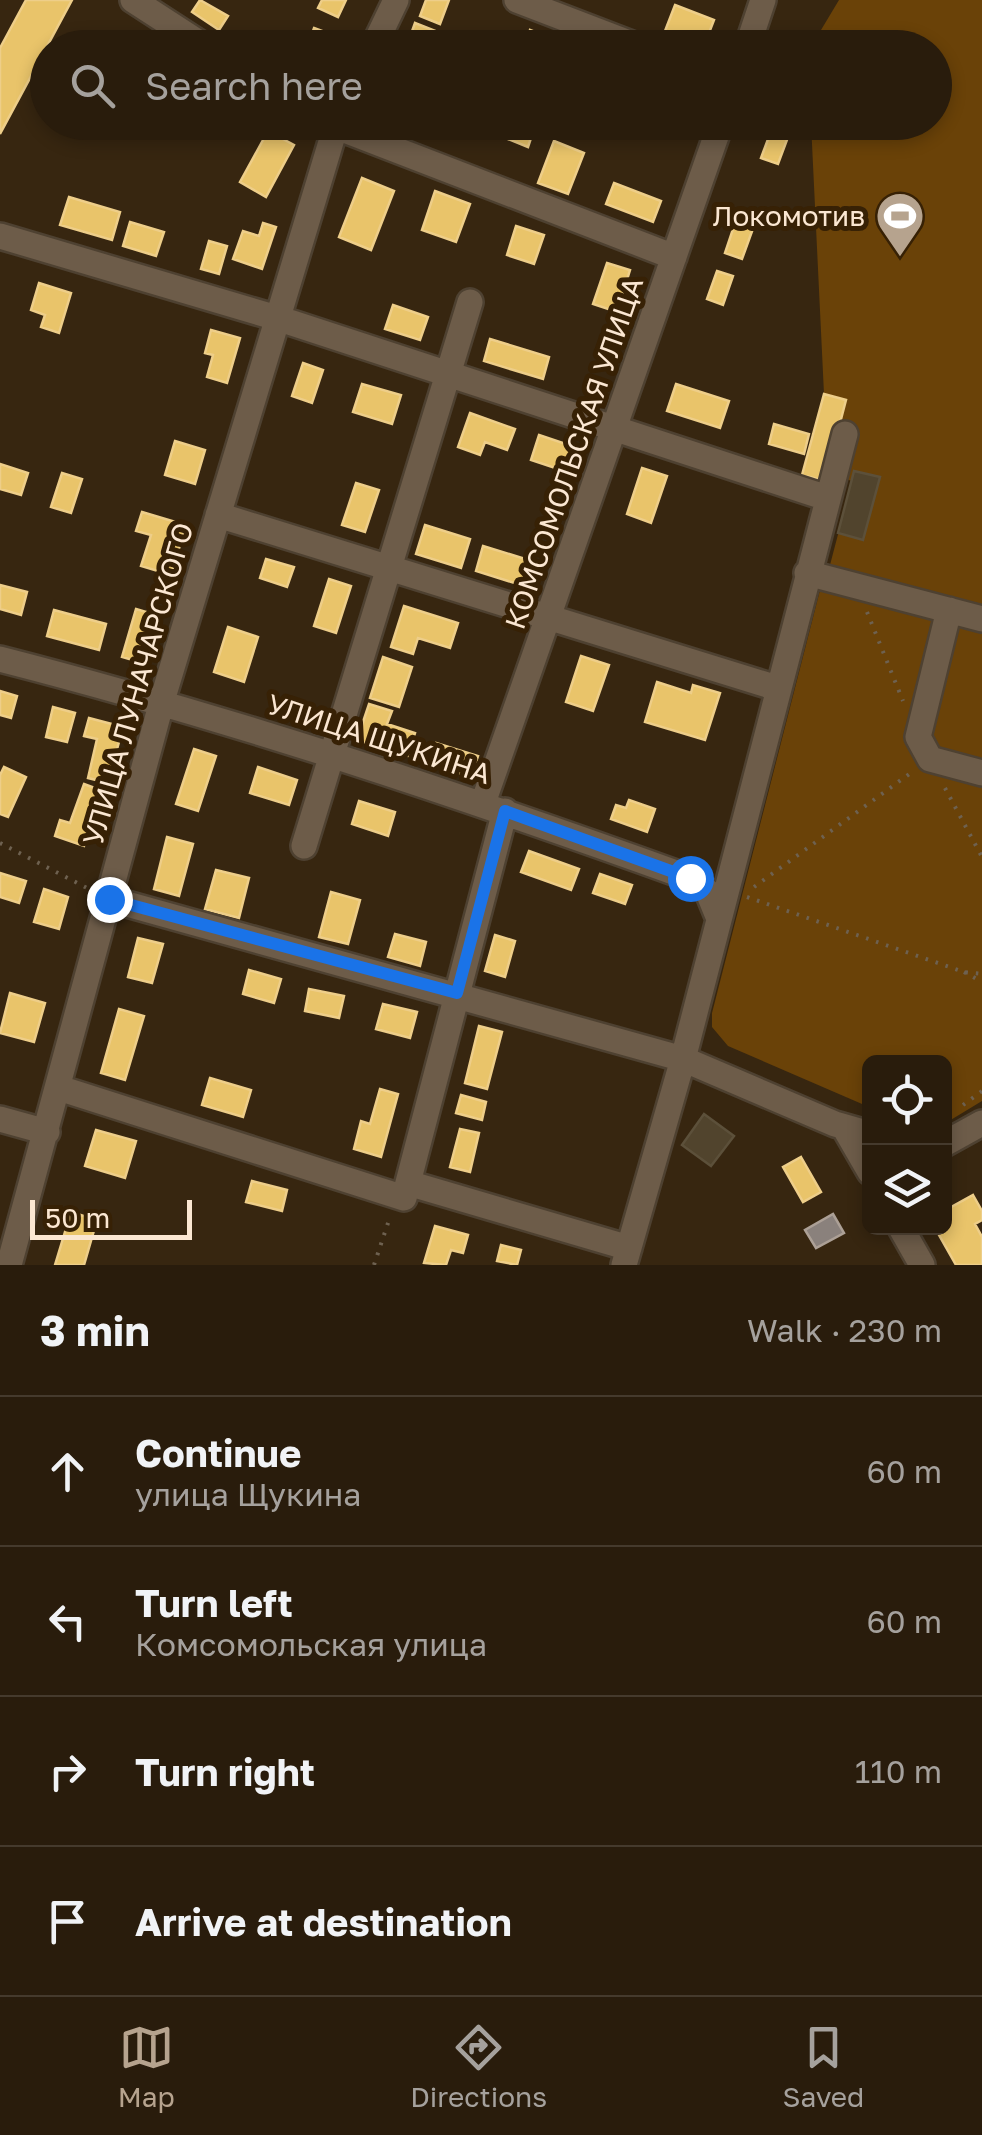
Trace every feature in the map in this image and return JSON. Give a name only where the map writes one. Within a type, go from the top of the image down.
[{"type":"street","points":[[133,0],[180,30]]},
{"type":"street","points":[[382,30],[396,0]]},
{"type":"street","points":[[517,0],[595,30]]},
{"type":"street","points":[[753,30],[764,0]]},
{"type":"street","name":"УЛИЦА ЛУНАЧАРСКОГО","points":[[9,1265],[162,701],[328,140]]},
{"type":"street","points":[[371,140],[674,257]]},
{"type":"street","name":"КОМСОМОЛЬСКАЯ УЛИЦА","points":[[406,1190],[457,993],[494,807],[548,617],[715,140]]},
{"type":"street","points":[[0,236],[277,318],[827,498]]},
{"type":"street","points":[[304,846],[470,302]]},
{"type":"street","points":[[59,1088],[627,1256],[683,1058],[717,914],[845,434]]},
{"type":"street","points":[[218,515],[777,688]]},
{"type":"street","points":[[807,573],[982,619]]},
{"type":"street","points":[[950,610],[924,748],[982,773]]},
{"type":"street","name":"УЛИЦА ЩУКИНА","points":[[0,659],[162,701],[494,807],[690,878],[708,892],[717,914]]},
{"type":"street","points":[[109,899],[683,1058],[862,1132]]},
{"type":"street","points":[[0,1118],[47,1132]]},
{"type":"street","points":[[952,1140],[982,1123]]},
{"type":"street","points":[[844,1127],[862,1158]]},
{"type":"street","points":[[905,1235],[922,1265]]},
{"type":"path","points":[[855,585],[924,748],[982,857]]},
{"type":"path","points":[[924,748],[742,896],[964,972],[982,982]]},
{"type":"path","points":[[0,843],[109,899]]},
{"type":"path","points":[[964,972],[982,974]]},
{"type":"path","points":[[963,1105],[982,1090]]},
{"type":"path","points":[[374,1265],[392,1214],[406,1190]]},
{"type":"shaded area","name":"Локомотив","points":[[839,0],[982,0],[982,607],[830,565],[852,481],[827,473],[802,475],[824,394],[812,140],[952,140],[952,30],[821,30]]},
{"type":"shaded area","points":[[820,590],[982,631],[982,1101],[952,1119],[952,1055],[862,1055],[862,1104],[728,1046],[712,1027],[712,1013]]},
{"type":"building: Homes","points":[[26,0],[72,0],[56,30],[30,30],[30,78],[0,134],[0,48]]},
{"type":"building: Homes","points":[[200,0],[228,16],[219,30],[192,12]]},
{"type":"building: Homes","points":[[322,0],[346,0],[338,17],[318,8]]},
{"type":"building: Homes","points":[[426,0],[449,0],[440,24],[420,16]]},
{"type":"building: Homes","points":[[675,5],[714,20],[710,30],[665,30]]},
{"type":"building: Homes","points":[[415,23],[433,30],[412,30]]},
{"type":"building: Homes","points":[[263,140],[285,140],[294,145],[266,197],[240,182]]},
{"type":"building: Homes","points":[[510,140],[530,140],[528,147]]},
{"type":"building: Homes","points":[[768,140],[787,140],[778,164],[761,158]]},
{"type":"building: Homes","points":[[554,141],[584,153],[568,194],[538,183]]},
{"type":"building: Homes","points":[[362,178],[394,191],[371,250],[339,237]]},
{"type":"building: Homes","points":[[614,183],[661,201],[653,222],[606,204]]},
{"type":"building: Homes","points":[[435,191],[470,204],[456,242],[422,230]]},
{"type":"building: Homes","points":[[69,197],[120,212],[112,240],[60,225]]},
{"type":"building: Homes","points":[[737,217],[755,223],[742,259],[725,253]]},
{"type":"building: Homes","points":[[130,222],[164,232],[156,256],[123,246]]},
{"type":"building: Homes","points":[[263,223],[276,227],[262,269],[233,259],[243,231],[259,236]]},
{"type":"building: Homes","points":[[516,226],[544,235],[534,264],[507,255]]},
{"type":"building: Homes","points":[[209,241],[227,246],[219,274],[201,269]]},
{"type":"building: Homes","points":[[607,263],[630,270],[617,312],[593,304]]},
{"type":"building: Homes","points":[[717,271],[733,276],[723,305],[707,299]]},
{"type":"building: Homes","points":[[39,283],[71,293],[59,333],[41,327],[45,315],[31,310]]},
{"type":"building: Homes","points":[[393,305],[428,317],[420,340],[385,329]]},
{"type":"building: Homes","points":[[211,330],[240,338],[227,383],[207,377],[213,355],[205,353]]},
{"type":"building: Homes","points":[[490,339],[549,357],[543,379],[484,361]]},
{"type":"building: Homes","points":[[303,363],[323,370],[312,403],[292,396]]},
{"type":"building: Homes","points":[[362,384],[401,395],[392,424],[353,412]]},
{"type":"building: Homes","points":[[676,384],[729,401],[720,428],[667,411]]},
{"type":"building: Homes","points":[[824,394],[846,400],[825,481],[802,475]]},
{"type":"building: Homes","points":[[470,413],[515,429],[507,450],[485,442],[480,455],[458,447]]},
{"type":"building: Homes","points":[[774,424],[809,434],[804,454],[769,444]]},
{"type":"building: Homes","points":[[539,435],[575,447],[567,472],[531,460]]},
{"type":"building: Homes","points":[[175,441],[205,450],[195,484],[165,475]]},
{"type":"building: Homes","points":[[0,464],[28,473],[21,495],[0,489]]},
{"type":"building: Homes","points":[[642,468],[667,476],[651,523],[627,514]]},
{"type":"building: Homes","points":[[62,473],[82,479],[71,513],[51,507]]},
{"type":"building: Homes","points":[[356,483],[379,490],[365,532],[342,525]]},
{"type":"building: Homes","points":[[142,512],[186,525],[171,575],[141,566],[151,535],[136,531]]},
{"type":"building: Homes","points":[[425,525],[470,539],[461,568],[416,554]]},
{"type":"building: Homes","points":[[483,546],[532,561],[524,586],[476,571]]},
{"type":"building: Homes","points":[[266,559],[294,567],[287,587],[260,578]]},
{"type":"building: Homes","points":[[329,579],[351,586],[336,633],[314,626]]},
{"type":"building: Homes","points":[[0,585],[27,592],[21,615],[0,609]]},
{"type":"building: Homes","points":[[404,606],[458,623],[450,648],[418,638],[413,654],[391,647]]},
{"type":"building: Homes","points":[[136,609],[160,616],[146,664],[122,657]]},
{"type":"building: Homes","points":[[54,610],[106,624],[99,650],[47,636]]},
{"type":"building: Homes","points":[[228,627],[258,637],[244,682],[214,672]]},
{"type":"building: Homes","points":[[581,656],[609,665],[593,711],[566,702]]},
{"type":"building: Homes","points":[[383,657],[412,667],[399,707],[370,698]]},
{"type":"building: Homes","points":[[657,682],[691,693],[693,685],[720,693],[705,740],[645,722]]},
{"type":"building: Homes","points":[[0,691],[17,696],[11,718],[0,715]]},
{"type":"building: Homes","points":[[369,704],[392,711],[387,724],[415,733],[408,756],[357,740]]},
{"type":"building: Homes","points":[[53,707],[75,713],[67,742],[46,737]]},
{"type":"building: Homes","points":[[89,718],[123,727],[108,783],[88,778],[97,739],[84,736]]},
{"type":"building: Homes","points":[[436,743],[478,756],[471,777],[429,764]]},
{"type":"building: Homes","points":[[194,749],[216,756],[198,811],[176,804]]},
{"type":"building: Homes","points":[[4,767],[26,777],[8,817],[0,814],[0,775]]},
{"type":"building: Homes","points":[[258,767],[297,780],[289,805],[250,793]]},
{"type":"building: Homes","points":[[84,784],[103,791],[84,846],[55,836],[60,820],[70,823]]},
{"type":"building: Homes","points":[[629,800],[655,809],[647,832],[611,819],[616,805],[626,808]]},
{"type":"building: Homes","points":[[359,801],[395,812],[388,836],[352,824]]},
{"type":"building: Homes","points":[[167,837],[193,844],[179,896],[154,889]]},
{"type":"building: Homes","points":[[529,851],[579,869],[571,890],[521,872]]},
{"type":"building: Homes","points":[[216,870],[249,878],[239,918],[205,909]]},
{"type":"building: Homes","points":[[0,873],[26,881],[19,903],[0,897]]},
{"type":"building: Homes","points":[[600,874],[632,885],[625,904],[593,893]]},
{"type":"building: Homes","points":[[44,889],[68,897],[59,929],[34,922]]},
{"type":"building: Homes","points":[[331,892],[360,900],[348,944],[319,937]]},
{"type":"building: Homes","points":[[395,934],[426,942],[420,966],[388,957]]},
{"type":"building: Homes","points":[[495,935],[515,941],[505,977],[485,971]]},
{"type":"building: Homes","points":[[138,938],[163,944],[152,983],[128,977]]},
{"type":"building: Homes","points":[[249,970],[281,979],[274,1003],[243,994]]},
{"type":"building: Homes","points":[[309,989],[344,996],[339,1018],[305,1011]]},
{"type":"building: Homes","points":[[10,993],[45,1003],[34,1042],[0,1033]]},
{"type":"building: Homes","points":[[383,1004],[417,1012],[410,1038],[376,1029]]},
{"type":"building: Homes","points":[[119,1009],[144,1016],[125,1080],[101,1073]]},
{"type":"building: Homes","points":[[479,1026],[502,1032],[487,1089],[465,1083]]},
{"type":"building: Homes","points":[[210,1078],[251,1090],[243,1117],[202,1105]]},
{"type":"building: Homes","points":[[380,1089],[398,1094],[381,1157],[354,1149],[361,1121],[370,1124]]},
{"type":"building: Homes","points":[[461,1095],[486,1102],[482,1120],[456,1113]]},
{"type":"building: Homes","points":[[460,1129],[479,1133],[470,1172],[450,1167]]},
{"type":"building: Homes","points":[[96,1130],[136,1141],[125,1178],[85,1166]]},
{"type":"building: Homes","points":[[801,1157],[821,1192],[803,1202],[783,1167]]},
{"type":"building: Homes","points":[[252,1181],[287,1190],[282,1211],[246,1202]]},
{"type":"building: Homes","points":[[973,1195],[982,1211],[982,1220],[975,1224],[982,1237],[982,1265],[956,1265],[939,1235],[952,1235],[952,1207]]},
{"type":"building: Homes","points":[[71,1212],[97,1220],[84,1265],[55,1265]]},
{"type":"building: Homes","points":[[435,1226],[468,1235],[463,1253],[451,1250],[446,1265],[424,1263]]},
{"type":"building: Homes","points":[[501,1245],[521,1250],[517,1265],[497,1261]]},
{"type":"building: Industry","points":[[833,1214],[844,1233],[816,1248],[805,1230]]},
{"type":"building: Other","points":[[854,471],[880,477],[863,540],[838,533]]},
{"type":"building: Other","points":[[704,1114],[734,1136],[711,1166],[682,1145]]},
{"type":"place","name":"Локомотив","points":[[900,258]]},
{"type":"route","points":[[109,899],[457,993],[505,811],[690,878]]}]
